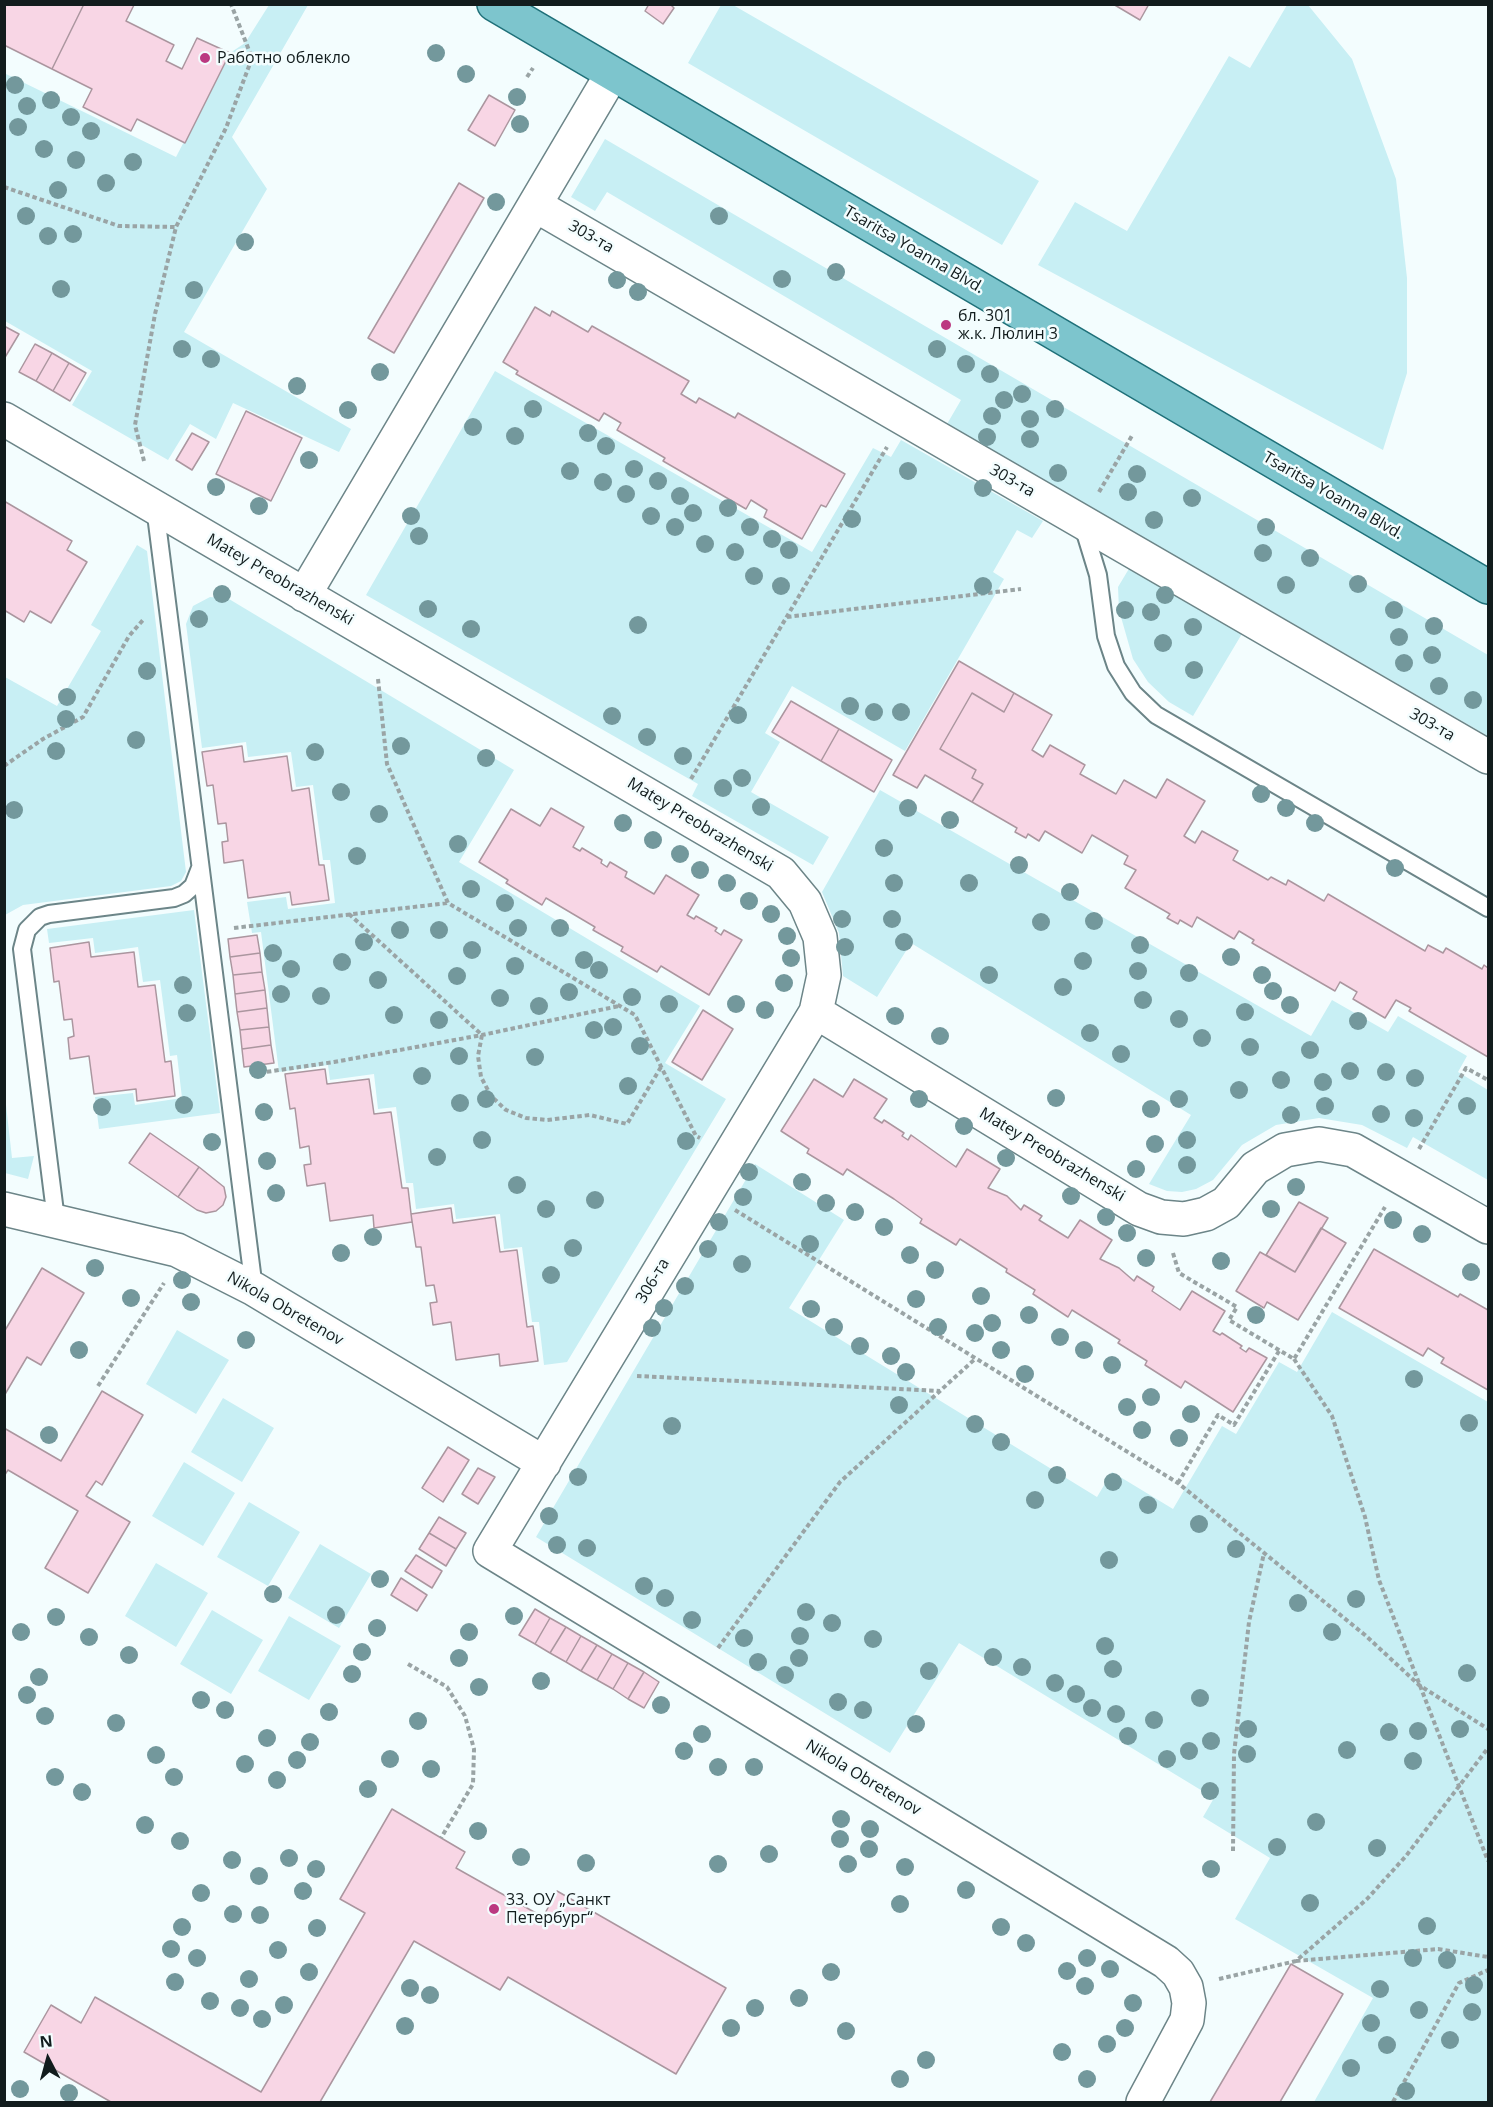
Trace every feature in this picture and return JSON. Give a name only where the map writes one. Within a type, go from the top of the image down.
[{"type":"main road","name":"Tsaritsa Yoanna Blvd.","points":[[494,4],[1488,587]]},
{"type":"street","points":[[304,595],[612,74]]},
{"type":"street","name":"303-та","points":[[535,205],[1488,757]]},
{"type":"street","name":"Matey Preobrazhenski","points":[[4,419],[781,873],[806,902],[820,937],[824,975],[816,1012],[1139,1209],[1161,1217],[1184,1219],[1206,1214],[1226,1203],[1255,1168],[1285,1150],[1319,1144],[1353,1150],[1488,1227]]},
{"type":"street","name":"306-та","points":[[490,1551],[816,1012]]},
{"type":"street","name":"Nikola Obretenov","points":[[4,1209],[177,1250],[255,1289],[544,1463]]},
{"type":"street","name":"Nikola Obretenov","points":[[490,1551],[1166,1962],[1178,1973],[1186,1987]]},
{"type":"street","points":[[1143,2103],[1187,2020],[1189,2003],[1186,1987]]},
{"type":"lane","points":[[155,507],[255,1289]]},
{"type":"lane","points":[[1082,521],[1098,575],[1106,636],[1116,666],[1133,693],[1148,708],[1156,715],[1488,908]]},
{"type":"lane","points":[[56,1220],[22,949],[27,930],[32,923],[49,914],[174,898],[193,886],[200,864]]},
{"type":"path","points":[[155,507],[135,425],[155,314],[176,227],[226,128],[252,58],[231,4]]},
{"type":"path","points":[[527,77],[533,67]]},
{"type":"path","points":[[4,187],[119,226],[176,227]]},
{"type":"path","points":[[673,808],[904,418]]},
{"type":"path","points":[[1082,521],[1133,434]]},
{"type":"path","points":[[786,617],[1020,589]]},
{"type":"path","points":[[4,766],[43,739],[82,717],[129,636],[166,595]]},
{"type":"path","points":[[373,634],[387,764],[448,903],[635,1015],[696,1136],[729,1156]]},
{"type":"path","points":[[208,931],[448,903]]},
{"type":"path","points":[[349,914],[482,1035]]},
{"type":"path","points":[[227,1077],[334,1062],[482,1035],[620,1006]]},
{"type":"path","points":[[482,1035],[478,1056],[479,1067],[481,1077],[491,1096],[506,1110],[526,1118],[547,1120],[590,1115],[627,1124],[661,1067]]},
{"type":"path","points":[[1294,1359],[1466,1068],[1488,1080]]},
{"type":"path","points":[[706,1193],[1178,1483],[1365,1635],[1419,1685],[1488,1729]]},
{"type":"path","points":[[1161,1217],[1179,1273],[1237,1307],[1229,1320],[1294,1359],[1332,1416],[1365,1517],[1379,1580],[1460,1783],[1488,1861]]},
{"type":"path","points":[[98,1386],[165,1281],[177,1250]]},
{"type":"path","points":[[1178,1483],[1218,1415],[1234,1425],[1279,1351]]},
{"type":"path","points":[[697,1677],[840,1482],[975,1359]]},
{"type":"path","points":[[597,1374],[940,1391]]},
{"type":"path","points":[[1233,1851],[1234,1754],[1249,1622],[1264,1553]]},
{"type":"path","points":[[408,1664],[447,1687],[465,1716],[474,1749],[473,1784],[441,1838]]},
{"type":"path","points":[[1296,1961],[1367,1899],[1406,1856],[1488,1748]]},
{"type":"path","points":[[1186,1987],[1296,1961],[1437,1949],[1488,1957]]},
{"type":"path","points":[[1393,2103],[1459,1983],[1488,1970]]},
{"type":"shaded area","points":[[269,5],[308,5],[232,137],[267,189],[184,332],[351,429],[339,452],[233,403],[216,439],[190,424],[168,460],[72,405],[92,371],[5,321],[4,73],[176,157],[230,53],[245,43]]},
{"type":"shaded area","points":[[721,5],[733,5],[1039,181],[1002,245],[688,63]]},
{"type":"shaded area","points":[[1287,5],[1308,5],[1352,59],[1396,179],[1407,278],[1407,373],[1383,450],[1038,265],[1075,202],[1127,231],[1229,56],[1250,68]]},
{"type":"shaded area","points":[[605,139],[1488,655],[1488,736],[947,424],[961,400],[607,192],[595,211],[571,197]]},
{"type":"shaded area","points":[[495,371],[812,552],[873,448],[891,457],[901,440],[1043,521],[1032,538],[1017,530],[993,572],[1004,579],[905,751],[792,686],[765,733],[780,742],[751,792],[829,837],[813,865],[692,796],[698,784],[366,595]]},
{"type":"shaded area","points":[[137,545],[147,551],[186,872],[181,881],[171,886],[23,905],[5,915],[5,677],[57,706],[101,631],[91,625]]},
{"type":"shaded area","points":[[1130,567],[1243,632],[1193,716],[1169,702],[1148,682],[1133,659],[1119,610],[1118,587]]},
{"type":"shaded area","points":[[210,597],[229,599],[514,770],[459,862],[700,1006],[665,1063],[726,1099],[567,1362],[544,1365],[539,1322],[532,1322],[522,1247],[504,1249],[500,1214],[456,1219],[454,1204],[416,1209],[413,1183],[406,1183],[396,1107],[378,1109],[374,1074],[330,1080],[328,1065],[279,1072],[261,932],[252,933],[247,902],[286,897],[288,909],[335,903],[330,860],[323,860],[313,785],[296,787],[291,752],[248,757],[246,742],[202,748],[186,624],[193,606]]},
{"type":"shaded area","points":[[880,790],[1311,1036],[1332,1000],[1388,1032],[1398,1016],[1467,1056],[1458,1072],[1488,1090],[1488,1180],[1413,1137],[1407,1148],[1362,1125],[1319,1118],[1276,1125],[1242,1145],[1213,1180],[1196,1189],[1182,1192],[1167,1191],[1149,1184],[1191,1115],[911,943],[877,997],[843,976],[839,933],[822,892]]},
{"type":"shaded area","points":[[194,910],[220,1113],[99,1129],[95,1097],[133,1093],[135,1105],[182,1098],[177,1055],[170,1056],[160,980],[143,982],[138,947],[95,953],[93,938],[49,943],[47,929]]},
{"type":"shaded area","points":[[5,1096],[12,1158],[34,1156],[28,1179],[5,1173]]},
{"type":"shaded area","points":[[755,1164],[844,1220],[789,1308],[1097,1497],[1112,1472],[1173,1509],[1222,1426],[1236,1434],[1279,1362],[1297,1372],[1332,1312],[1488,1402],[1488,2102],[1314,2102],[1373,1998],[1235,1919],[1270,1858],[1203,1817],[1214,1798],[959,1643],[890,1753],[536,1537]]},
{"type":"shaded area","points":[[177,1330],[229,1360],[196,1414],[146,1384]]},
{"type":"shaded area","points":[[223,1398],[274,1428],[242,1482],[191,1452]]},
{"type":"shaded area","points":[[184,1462],[235,1493],[203,1546],[152,1516]]},
{"type":"shaded area","points":[[249,1502],[300,1532],[268,1586],[217,1557]]},
{"type":"shaded area","points":[[320,1544],[371,1574],[339,1628],[288,1598]]},
{"type":"shaded area","points":[[156,1563],[208,1593],[176,1647],[125,1616]]},
{"type":"shaded area","points":[[212,1610],[263,1640],[231,1694],[180,1664]]},
{"type":"shaded area","points":[[289,1616],[341,1646],[309,1700],[258,1671]]},
{"type":"building","points":[[4,4],[84,4],[52,69],[4,45]]},
{"type":"building","points":[[84,4],[134,5],[126,21],[174,45],[166,61],[182,69],[197,38],[230,53],[185,143],[137,119],[131,131],[83,107],[92,89],[52,69]]},
{"type":"building","points":[[649,4],[670,4],[674,8],[663,24],[645,11]]},
{"type":"building","points":[[1113,4],[1149,4],[1140,20]]},
{"type":"building","points":[[489,95],[515,110],[495,146],[468,130]]},
{"type":"building","points":[[459,183],[484,198],[394,353],[368,338]]},
{"type":"building","points":[[535,307],[550,316],[552,311],[588,332],[592,326],[689,381],[681,394],[696,403],[699,398],[735,418],[738,413],[845,474],[826,507],[821,505],[802,539],[764,517],[767,510],[751,500],[746,509],[663,461],[665,458],[617,430],[621,423],[604,413],[599,421],[516,374],[518,371],[503,362]]},
{"type":"building","points":[[4,326],[19,334],[4,359]]},
{"type":"building","points":[[35,344],[52,353],[36,381],[19,372]]},
{"type":"building","points":[[52,353],[69,363],[53,391],[36,381]]},
{"type":"building","points":[[69,363],[86,373],[70,401],[53,391]]},
{"type":"building","points":[[246,411],[302,438],[271,501],[216,474]]},
{"type":"building","points":[[192,433],[209,442],[192,470],[176,460]]},
{"type":"building","points":[[4,501],[72,541],[67,550],[87,562],[51,623],[30,611],[24,622],[4,610]]},
{"type":"building","points":[[959,661],[1014,693],[1004,712],[972,693],[940,749],[976,770],[972,778],[983,784],[972,802],[925,775],[917,788],[893,775]]},
{"type":"building","points":[[972,693],[1004,712],[1014,693],[1052,715],[1032,750],[1043,757],[1050,745],[1085,765],[1080,774],[1116,794],[1124,780],[1156,798],[1167,779],[1205,801],[1184,836],[1195,843],[1202,831],[1238,851],[1233,860],[1268,880],[1271,877],[1286,885],[1288,880],[1324,901],[1328,894],[1425,951],[1428,945],[1443,953],[1446,948],[1482,969],[1484,965],[1488,968],[1488,1057],[1409,1011],[1411,1008],[1396,1000],[1385,1018],[1353,999],[1357,992],[1340,982],[1335,991],[1252,943],[1254,940],[1239,931],[1234,939],[1197,917],[1192,927],[1180,920],[1178,924],[1167,918],[1170,914],[1125,888],[1136,870],[1124,864],[1128,856],[1092,835],[1082,853],[1045,831],[1039,841],[1028,834],[1026,838],[1015,832],[1017,828],[972,802],[983,784],[972,778],[976,770],[940,749]]},
{"type":"building","points":[[791,701],[839,729],[821,761],[772,732]]},
{"type":"building","points":[[839,729],[892,760],[874,792],[821,761]]},
{"type":"building","points":[[242,746],[244,762],[287,756],[292,791],[309,788],[319,865],[324,865],[329,900],[292,905],[290,892],[248,898],[243,860],[224,863],[222,842],[228,841],[226,823],[218,824],[213,785],[207,786],[202,752]]},
{"type":"building","points":[[551,808],[584,827],[573,847],[580,851],[582,848],[602,860],[601,863],[607,867],[610,862],[627,872],[625,877],[654,894],[666,875],[699,895],[687,915],[694,919],[696,916],[717,928],[715,931],[721,935],[724,930],[742,940],[709,995],[661,966],[657,972],[621,951],[623,947],[593,930],[595,927],[546,898],[542,905],[506,883],[508,880],[479,862],[511,809],[540,826]]},
{"type":"building","points":[[257,935],[260,953],[230,957],[228,939]]},
{"type":"building","points":[[89,942],[91,957],[134,952],[138,987],[155,985],[165,1062],[171,1061],[175,1096],[137,1101],[136,1089],[94,1094],[89,1056],[70,1059],[68,1038],[74,1036],[72,1019],[64,1020],[59,981],[54,982],[50,948]]},
{"type":"building","points":[[260,953],[262,972],[233,975],[230,957]]},
{"type":"building","points":[[262,972],[265,990],[235,994],[233,975]]},
{"type":"building","points":[[265,990],[267,1008],[237,1012],[235,994]]},
{"type":"building","points":[[267,1008],[269,1027],[240,1030],[237,1012]]},
{"type":"building","points":[[703,1010],[733,1029],[702,1080],[672,1062]]},
{"type":"building","points":[[269,1027],[271,1045],[242,1049],[240,1030]]},
{"type":"building","points":[[271,1045],[274,1063],[244,1067],[242,1049]]},
{"type":"building","points":[[325,1069],[327,1084],[369,1079],[374,1114],[391,1112],[402,1188],[408,1188],[412,1222],[374,1228],[373,1215],[330,1221],[325,1183],[307,1186],[304,1165],[311,1164],[309,1146],[300,1148],[295,1108],[290,1109],[285,1074]]},
{"type":"building","points":[[814,1079],[843,1097],[854,1079],[887,1099],[874,1118],[882,1123],[884,1120],[904,1133],[902,1136],[908,1140],[911,1135],[956,1167],[967,1149],[1000,1169],[988,1188],[1007,1196],[1021,1210],[1024,1205],[1042,1216],[1039,1220],[1068,1238],[1080,1220],[1112,1240],[1100,1259],[1119,1268],[1134,1281],[1137,1276],[1154,1287],[1152,1291],[1180,1310],[1192,1291],[1225,1311],[1213,1331],[1220,1335],[1222,1333],[1242,1346],[1240,1348],[1246,1352],[1249,1348],[1267,1358],[1233,1412],[1185,1381],[1181,1388],[1145,1365],[1147,1361],[1118,1343],[1120,1340],[1072,1310],[1068,1317],[1033,1294],[1035,1290],[1006,1272],[1007,1269],[960,1239],[956,1245],[920,1223],[922,1219],[847,1169],[843,1175],[807,1153],[809,1149],[781,1131]]},
{"type":"building","points":[[150,1133],[199,1167],[178,1197],[129,1163]]},
{"type":"building","points":[[199,1167],[224,1187],[226,1197],[223,1205],[216,1211],[206,1213],[197,1210],[178,1197]]},
{"type":"building","points":[[1299,1202],[1328,1218],[1295,1272],[1266,1255]]},
{"type":"building","points":[[451,1208],[453,1223],[495,1217],[500,1252],[517,1250],[527,1327],[533,1326],[538,1361],[500,1366],[499,1354],[456,1360],[451,1322],[433,1325],[430,1303],[437,1302],[434,1285],[426,1286],[421,1247],[416,1247],[411,1214]]},
{"type":"building","points":[[1321,1228],[1346,1243],[1298,1320],[1267,1302],[1264,1308],[1236,1291],[1260,1252],[1295,1272]]},
{"type":"building","points":[[1374,1249],[1458,1297],[1460,1294],[1488,1310],[1488,1390],[1441,1363],[1444,1358],[1428,1348],[1423,1356],[1339,1308]]},
{"type":"building","points":[[42,1268],[84,1293],[41,1365],[27,1357],[4,1396],[4,1332]]},
{"type":"building","points":[[102,1391],[143,1415],[102,1485],[96,1481],[86,1496],[130,1522],[88,1593],[45,1568],[78,1511],[8,1470],[4,1476],[4,1428],[61,1461]]},
{"type":"building","points":[[448,1447],[469,1460],[443,1502],[422,1488]]},
{"type":"building","points":[[478,1468],[495,1477],[478,1504],[462,1494]]},
{"type":"building","points":[[439,1517],[466,1533],[456,1549],[429,1533]]},
{"type":"building","points":[[429,1533],[456,1549],[446,1566],[419,1549]]},
{"type":"building","points":[[416,1555],[442,1571],[432,1588],[405,1571]]},
{"type":"building","points":[[401,1578],[427,1595],[417,1611],[391,1595]]},
{"type":"building","points":[[535,1609],[550,1618],[535,1644],[519,1635]]},
{"type":"building","points":[[550,1618],[566,1627],[550,1653],[535,1644]]},
{"type":"building","points":[[566,1627],[581,1636],[566,1662],[550,1653]]},
{"type":"building","points":[[581,1636],[597,1645],[581,1671],[566,1662]]},
{"type":"building","points":[[597,1645],[612,1654],[597,1680],[581,1671]]},
{"type":"building","points":[[612,1654],[628,1663],[613,1689],[597,1680]]},
{"type":"building","points":[[628,1663],[644,1672],[628,1699],[613,1689]]},
{"type":"building","points":[[644,1672],[659,1682],[644,1708],[628,1699]]},
{"type":"building","points":[[392,1809],[465,1852],[456,1868],[543,1917],[557,1891],[726,1988],[676,2074],[508,1977],[500,1990],[414,1941],[320,2102],[111,2102],[24,2052],[51,2005],[81,2023],[95,1997],[261,2092],[365,1913],[340,1899]]},
{"type":"building","points":[[1291,1964],[1343,1994],[1280,2102],[1210,2102]]},
{"type":"place","name":"Работно облекло","points":[[205,58]]},
{"type":"place","name":"бл. 301 ж.к. Люлин 3","points":[[946,325]]},
{"type":"place","name":"33. ОУ „Санкт Петербург“","points":[[494,1909]]}]
